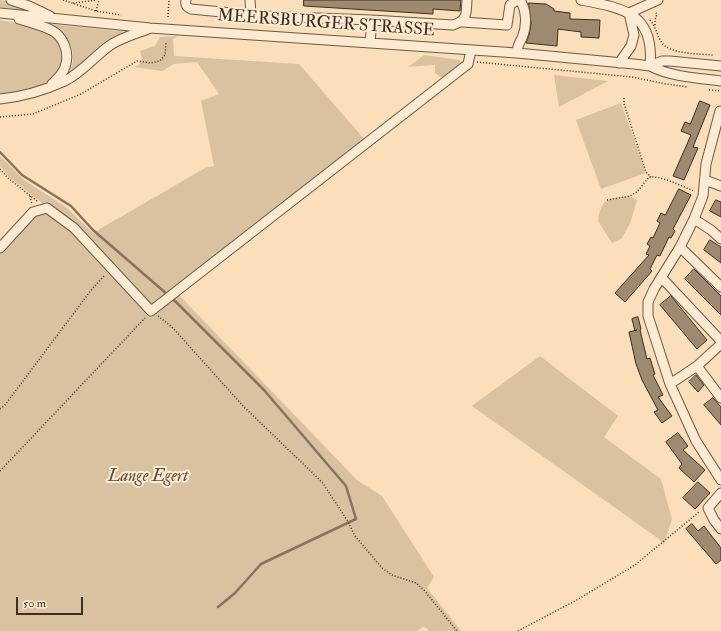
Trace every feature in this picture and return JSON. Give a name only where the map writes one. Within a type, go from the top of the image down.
[{"type":"street","points":[[11,0],[29,6],[57,19]]},
{"type":"street","points":[[186,0],[185,4],[191,9],[251,15],[454,25],[462,22],[507,25],[510,5],[517,0]]},
{"type":"street","points":[[250,0],[251,15]]},
{"type":"street","points":[[462,22],[466,16],[468,0]]},
{"type":"street","points":[[518,53],[518,46],[524,30],[526,12],[520,0]]},
{"type":"street","points":[[581,0],[617,8],[629,13],[641,24],[646,31],[650,45],[650,66]]},
{"type":"street","points":[[629,13],[658,0]]},
{"type":"street","points":[[0,13],[52,30],[60,37],[66,49],[66,63],[61,75],[50,86]]},
{"type":"street","name":"MEERSBURGER STRASSE","points":[[0,13],[150,28],[518,53],[650,66],[674,75],[721,81]]},
{"type":"street","points":[[619,63],[631,46],[634,35],[629,13]]},
{"type":"street","points":[[370,43],[372,20]]},
{"type":"street","points":[[0,99],[31,93],[66,80],[109,46],[128,36],[150,28]]},
{"type":"street","points":[[0,248],[33,212],[47,208],[74,228],[151,311],[468,64],[471,50]]},
{"type":"street","name":"MEERSBURGER STRASSE","points":[[650,66],[662,61],[721,66]]},
{"type":"street","points":[[720,111],[706,164],[704,194],[694,219],[680,247],[661,277],[648,302],[648,316],[670,384],[696,441],[721,480]]},
{"type":"street","points":[[705,180],[721,186]]},
{"type":"street","points":[[694,219],[721,238]]},
{"type":"street","points":[[680,247],[721,287]]},
{"type":"street","points":[[661,277],[721,342],[697,366],[670,384]]},
{"type":"street","points":[[697,366],[721,398]]},
{"type":"street","points":[[721,493],[708,508],[714,520],[721,529]]},
{"type":"path","points":[[63,0],[72,3],[96,11],[98,0],[72,3]]},
{"type":"path","points":[[168,17],[169,0]]},
{"type":"path","points":[[657,14],[655,26],[661,42],[666,48],[714,56]]},
{"type":"path","points":[[0,116],[33,114],[81,94],[136,61],[151,63],[160,61],[165,55],[166,43]]},
{"type":"path","points":[[468,61],[632,77]]},
{"type":"path","points":[[624,98],[624,104],[646,172],[652,177],[704,194]]},
{"type":"path","points":[[0,169],[8,178],[47,208]]},
{"type":"path","points":[[607,200],[630,196],[637,192],[649,177],[652,177]]},
{"type":"path","points":[[0,409],[92,289],[112,268]]},
{"type":"path","points":[[0,472],[151,311],[172,327],[244,407],[322,482],[347,520],[355,536],[382,568],[392,575],[416,583],[424,590],[457,631]]},
{"type":"path","points":[[518,631],[575,601],[635,566],[699,512],[708,508]]},
{"type":"green space","points":[[0,0],[29,6],[28,11],[0,7]]},
{"type":"green space","points":[[0,20],[21,24],[43,31],[52,36],[59,43],[63,53],[62,64],[57,75],[52,81],[43,87],[34,90],[0,96]]},
{"type":"green space","points":[[50,24],[128,32],[69,74],[73,61],[72,48],[67,38]]},
{"type":"green space","name":"Lange Egert","points":[[178,36],[173,39],[174,56],[299,64],[365,140],[234,240],[165,296],[178,294],[357,480],[382,496],[434,577],[427,588],[461,631],[429,631],[424,626],[417,631],[0,631],[0,250],[29,219],[40,213],[55,216],[41,202],[9,177],[0,166],[0,156],[24,180],[66,207],[93,233],[205,168],[214,166],[201,101],[219,94],[197,62],[174,64],[162,71],[134,67],[139,65],[142,59],[140,51],[155,46],[160,37]]},
{"type":"green space","points":[[424,55],[460,60],[461,63],[444,79],[435,73],[435,65],[408,67]]},
{"type":"green space","points":[[554,75],[608,81],[559,107]]},
{"type":"green space","points":[[621,103],[646,173],[601,189],[576,120]]},
{"type":"green space","points":[[630,196],[637,200],[630,224],[621,239],[612,243],[598,221],[601,207],[604,203],[611,199]]},
{"type":"green space","points":[[540,356],[618,416],[604,437],[661,479],[672,519],[664,545],[659,539],[472,406]]},
{"type":"building","points":[[304,0],[461,0],[460,11],[433,9],[433,14],[304,6]]},
{"type":"building","points":[[529,3],[546,4],[554,9],[554,11],[570,13],[570,19],[600,20],[599,38],[581,37],[581,32],[558,29],[557,46],[526,43],[531,24]]},
{"type":"building","points":[[700,101],[710,105],[693,147],[698,148],[684,180],[673,176],[691,135],[681,131],[685,122],[690,124]]},
{"type":"building","points":[[679,189],[691,195],[673,229],[675,231],[671,238],[669,237],[660,256],[657,255],[650,269],[652,271],[625,302],[615,293],[649,255],[646,254],[650,246],[647,244],[651,237],[653,238],[660,223],[657,221],[661,213],[665,215]]},
{"type":"building","points":[[716,200],[721,202],[721,217],[710,211]]},
{"type":"building","points":[[710,240],[721,247],[721,263],[704,250]]},
{"type":"building","points":[[694,269],[721,296],[721,315],[685,279]]},
{"type":"building","points":[[671,296],[707,340],[697,349],[660,305]]},
{"type":"building","points":[[638,317],[647,359],[650,358],[655,374],[653,375],[663,395],[658,397],[672,416],[662,423],[654,412],[658,410],[642,380],[636,364],[629,332],[635,331],[632,319]]},
{"type":"building","points":[[696,375],[704,385],[698,392],[689,382]]},
{"type":"building","points":[[713,398],[721,407],[721,425],[704,405]]},
{"type":"building","points":[[678,433],[688,446],[683,450],[705,470],[694,482],[679,468],[682,464],[666,442]]},
{"type":"building","points":[[698,482],[710,493],[695,509],[683,498]]},
{"type":"building","points":[[692,524],[698,531],[704,526],[721,548],[721,560],[716,564],[686,529]]},
{"type":"waterway","points":[[0,152],[22,175],[71,206],[93,230],[168,295]]},
{"type":"waterway","points":[[172,298],[264,390],[346,486],[356,519],[261,564],[235,593],[218,607]]}]
